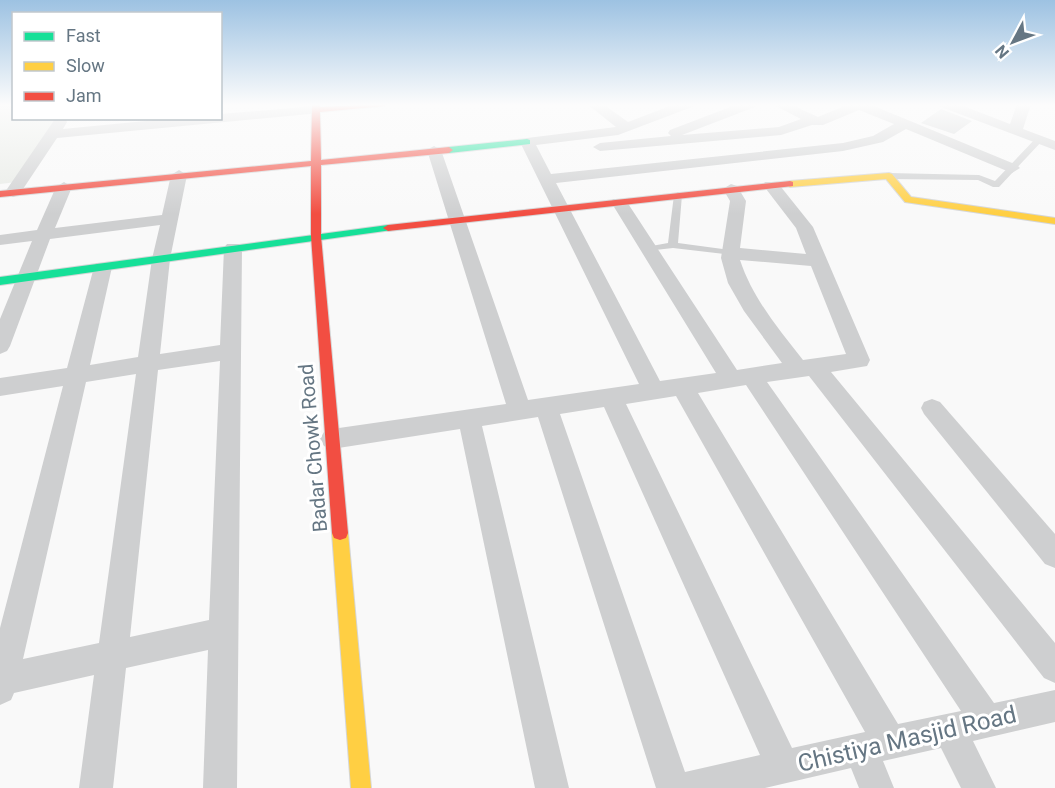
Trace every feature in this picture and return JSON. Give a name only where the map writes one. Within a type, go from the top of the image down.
[{"type":"street","points":[[7,193],[47,141]]},
{"type":"street","name":"Badar Chowk Road","points":[[315,141],[316,236],[361,788]]},
{"type":"street","points":[[530,147],[564,141]]},
{"type":"street","points":[[7,193],[434,150],[665,141]]},
{"type":"street","points":[[546,179],[843,147],[870,141]]},
{"type":"street","points":[[942,141],[1012,168]]},
{"type":"street","points":[[530,147],[654,391]]},
{"type":"street","points":[[434,150],[456,220],[533,409],[673,788]]},
{"type":"street","points":[[96,788],[161,259],[179,175]]},
{"type":"street","points":[[0,281],[316,236],[731,189],[889,176],[908,200],[1055,221]]},
{"type":"street","points":[[332,439],[859,360],[804,227],[771,185]]},
{"type":"street","points":[[0,346],[25,278],[64,187]]},
{"type":"street","points":[[731,189],[738,201],[730,253],[738,283],[751,306],[806,368],[1055,667]]},
{"type":"street","points":[[619,202],[649,249],[987,721]]},
{"type":"street","points":[[0,240],[170,219]]},
{"type":"street","points":[[220,788],[233,248]]},
{"type":"street","points":[[730,253],[818,261]]},
{"type":"street","points":[[103,267],[1,683],[224,632]]},
{"type":"street","points":[[0,387],[231,351]]},
{"type":"street","points":[[682,386],[875,746],[877,788]]},
{"type":"street","points":[[611,397],[767,776]]},
{"type":"street","points":[[932,408],[1055,555]]},
{"type":"street","points":[[469,419],[552,788]]},
{"type":"street","name":"Chistiya Masjid Road","points":[[688,788],[767,776],[875,746],[987,721],[1051,713]]},
{"type":"street","points":[[949,729],[979,788]]},
{"type":"lane","points":[[889,176],[978,178],[996,185],[1038,141]]},
{"type":"lane","points":[[673,245],[678,195]]},
{"type":"lane","points":[[649,249],[673,245],[730,253]]},
{"type":"shaded area","points":[[0,141],[46,141],[17,182],[0,184]]},
{"type":"traffic: fast","points":[[449,150],[527,142]]},
{"type":"traffic: fast","points":[[0,281],[388,228]]},
{"type":"traffic: slow","points":[[790,184],[889,176],[908,200],[1055,221]]},
{"type":"traffic: slow","points":[[340,533],[361,788]]},
{"type":"traffic: jam","points":[[316,141],[316,236],[340,533]]},
{"type":"traffic: jam","points":[[0,194],[449,150]]},
{"type":"traffic: jam","points":[[388,228],[790,184]]}]
